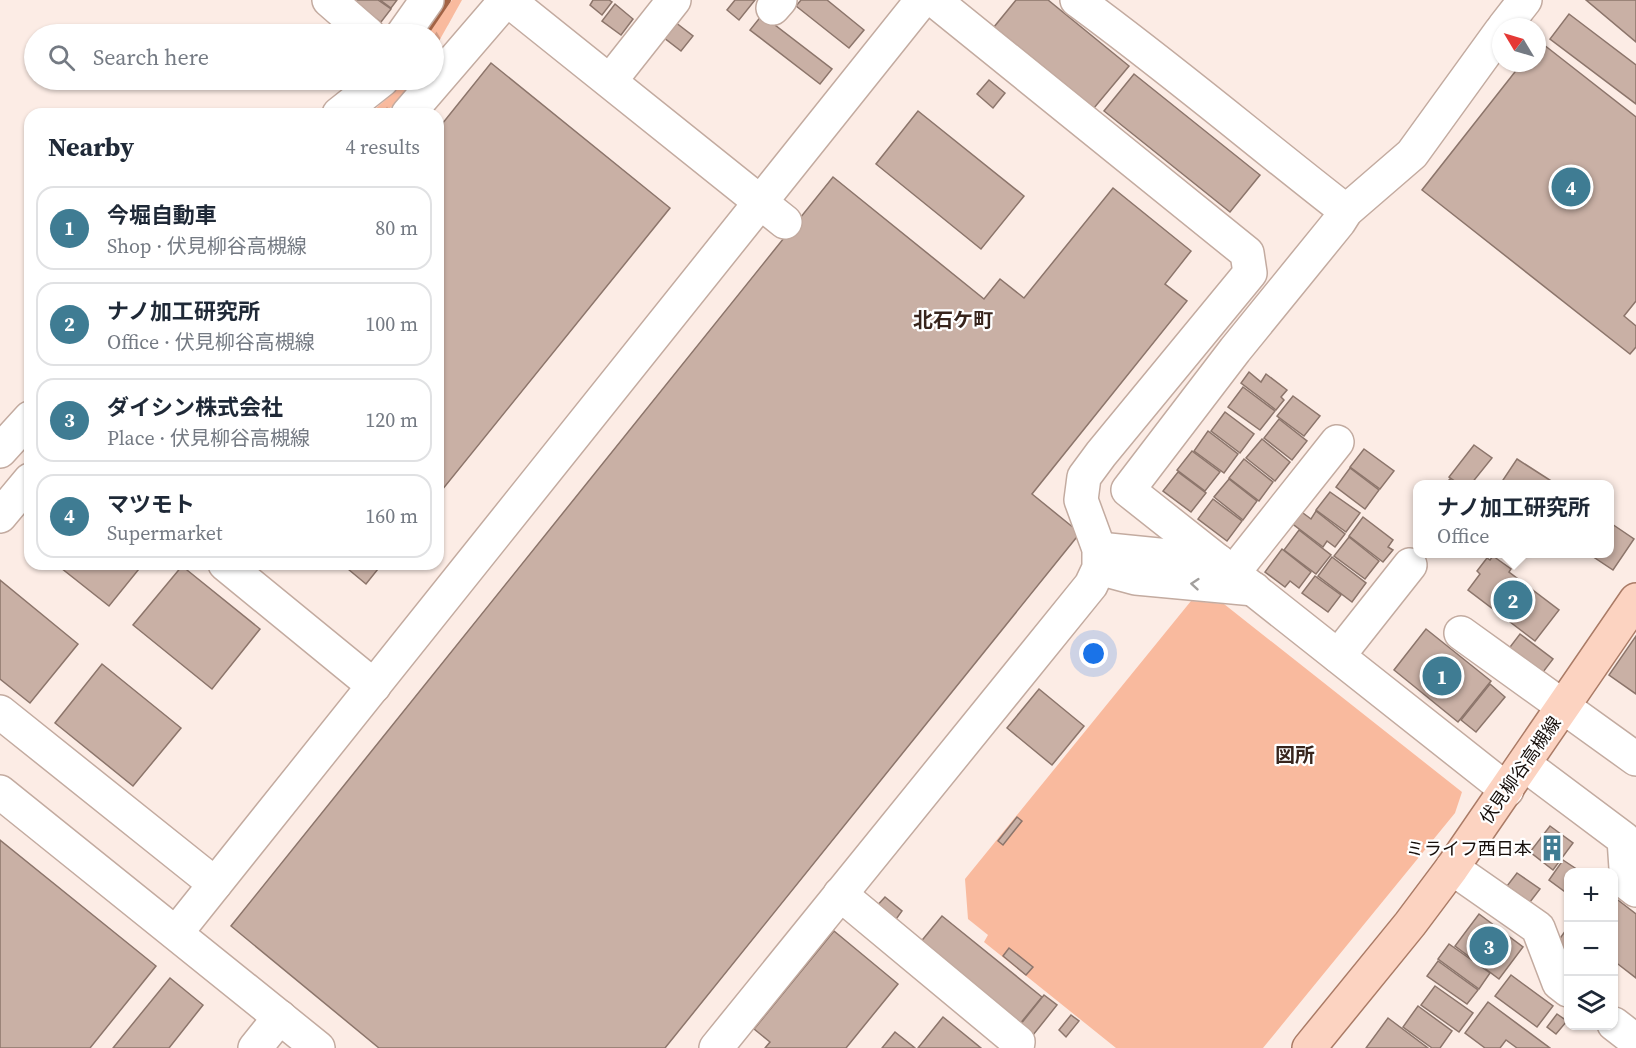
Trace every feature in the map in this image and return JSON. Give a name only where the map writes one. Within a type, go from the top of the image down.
[{"type":"main road","name":"伏見柳谷高槻線","points":[[1309,1048],[1410,924],[1452,868],[1636,600]]},
{"type":"street","points":[[329,0],[357,24]]},
{"type":"street","points":[[410,24],[427,0]]},
{"type":"street","points":[[444,73],[507,0],[773,212]]},
{"type":"street","points":[[610,81],[674,0]]},
{"type":"street","points":[[176,933],[374,686],[773,212],[922,0]]},
{"type":"street","points":[[716,1048],[1091,585],[1099,559],[1081,500],[1084,477],[1101,453],[1250,273],[1246,253],[933,0]]},
{"type":"street","points":[[1077,0],[1142,47],[1343,215]]},
{"type":"street","points":[[1511,18],[1525,0]]},
{"type":"street","points":[[1492,43],[1412,154],[1343,215],[1235,350],[1128,490],[1507,790]]},
{"type":"street","points":[[347,108],[369,90]]},
{"type":"street","points":[[413,108],[429,90]]},
{"type":"street","points":[[0,451],[24,425]]},
{"type":"street","points":[[1099,559],[1136,578],[1235,574],[1337,442]]},
{"type":"street","points":[[0,516],[24,487]]},
{"type":"street","points":[[1099,559],[1235,574]]},
{"type":"street","points":[[1338,656],[1410,565]]},
{"type":"street","points":[[232,570],[374,686]]},
{"type":"street","points":[[1461,633],[1636,759]]},
{"type":"street","points":[[0,712],[215,884]]},
{"type":"street","points":[[1524,764],[1624,839],[1627,883],[1636,890]]},
{"type":"street","points":[[0,792],[318,1048]]},
{"type":"street","points":[[1452,868],[1538,928],[1559,983],[1564,986]]},
{"type":"street","points":[[840,894],[1018,1042],[1017,1048]]},
{"type":"street","points":[[255,1048],[280,1017]]},
{"type":"street","points":[[1618,1027],[1636,1041]]},
{"type":"green space","points":[[452,0],[462,0],[444,32],[444,24],[435,24]]},
{"type":"green space","points":[[396,90],[407,90],[390,108],[376,108]]},
{"type":"green space","points":[[1191,601],[1224,604],[1462,792],[1455,813],[1263,1048],[1116,1048],[984,942],[988,935],[968,919],[965,879]]},
{"type":"building","points":[[354,0],[378,0],[391,9],[381,22],[353,2]]},
{"type":"building","points":[[380,0],[397,0],[391,8]]},
{"type":"building","points":[[593,0],[612,2],[602,15],[590,5]]},
{"type":"building","points":[[735,0],[755,0],[739,20],[727,10]]},
{"type":"building","points":[[801,0],[827,0],[864,30],[849,48],[796,6]]},
{"type":"building","points":[[1016,0],[1048,0],[1129,66],[1094,108],[994,27]]},
{"type":"building","points":[[1586,0],[1636,0],[1636,42]]},
{"type":"building","points":[[615,4],[633,19],[621,35],[602,21]]},
{"type":"building","points":[[1569,14],[1636,65],[1636,104],[1550,39]]},
{"type":"building","points":[[762,15],[832,69],[820,84],[750,30]]},
{"type":"building","points":[[675,22],[693,36],[681,51],[663,37]]},
{"type":"building","points":[[1546,46],[1636,117],[1636,301],[1624,316],[1636,326],[1636,347],[1630,354],[1422,190],[1515,72],[1546,72]]},
{"type":"building","points":[[491,63],[670,208],[444,488],[444,122]]},
{"type":"building","points":[[1134,74],[1260,175],[1230,212],[1104,111]]},
{"type":"building","points":[[989,80],[1005,93],[993,108],[977,94]]},
{"type":"building","points":[[918,111],[1024,196],[981,249],[876,164]]},
{"type":"building","points":[[833,177],[984,299],[1000,279],[1024,298],[1113,188],[1191,251],[1165,284],[1187,301],[1032,494],[1080,533],[665,1048],[379,1048],[231,926]]},
{"type":"building","points":[[1249,372],[1261,382],[1266,374],[1287,390],[1281,397],[1284,400],[1276,410],[1241,383]]},
{"type":"building","points":[[1243,387],[1275,411],[1260,430],[1228,407]]},
{"type":"building","points":[[1293,396],[1320,416],[1304,436],[1277,416]]},
{"type":"building","points":[[1225,412],[1254,434],[1240,453],[1211,431]]},
{"type":"building","points":[[1279,419],[1307,441],[1292,460],[1264,438]]},
{"type":"building","points":[[1208,431],[1238,454],[1224,473],[1194,451]]},
{"type":"building","points":[[1262,439],[1290,462],[1275,481],[1246,458]]},
{"type":"building","points":[[1474,445],[1492,458],[1474,480],[1453,480],[1449,477]]},
{"type":"building","points":[[1364,449],[1394,471],[1380,489],[1350,467]]},
{"type":"building","points":[[1192,451],[1220,472],[1205,491],[1177,470]]},
{"type":"building","points":[[1244,459],[1273,482],[1259,501],[1229,478]]},
{"type":"building","points":[[1517,459],[1550,480],[1503,480]]},
{"type":"building","points":[[1350,468],[1379,490],[1365,509],[1336,487]]},
{"type":"building","points":[[1178,472],[1206,493],[1191,512],[1163,491]]},
{"type":"building","points":[[1229,479],[1257,501],[1243,520],[1214,497]]},
{"type":"building","points":[[1330,492],[1360,513],[1346,532],[1316,510]]},
{"type":"building","points":[[1213,499],[1242,521],[1227,541],[1198,519]]},
{"type":"building","points":[[1299,510],[1311,519],[1316,511],[1345,534],[1335,547],[1327,541],[1323,547],[1290,522]]},
{"type":"building","points":[[1363,517],[1393,540],[1388,547],[1393,550],[1383,562],[1349,536]]},
{"type":"building","points":[[1614,525],[1634,539],[1613,570],[1595,558],[1614,558]]},
{"type":"building","points":[[1299,530],[1331,555],[1316,574],[1284,550]]},
{"type":"building","points":[[1349,537],[1379,561],[1365,579],[1334,556]]},
{"type":"building","points":[[1282,549],[1311,572],[1299,588],[1290,581],[1285,587],[1265,572]]},
{"type":"building","points":[[1332,557],[1366,583],[1352,602],[1318,576]]},
{"type":"building","points":[[1487,558],[1490,560],[1496,558],[1511,569],[1509,572],[1559,610],[1535,641],[1468,590],[1480,574],[1477,571]]},
{"type":"building","points":[[64,570],[138,570],[109,606]]},
{"type":"building","points":[[179,570],[187,570],[260,629],[212,689],[133,625]]},
{"type":"building","points":[[349,570],[377,570],[366,584]]},
{"type":"building","points":[[1315,576],[1341,595],[1328,612],[1302,593]]},
{"type":"building","points":[[0,580],[78,644],[30,703],[0,679]]},
{"type":"building","points":[[1426,629],[1491,681],[1458,722],[1394,670]]},
{"type":"building","points":[[1520,634],[1553,659],[1540,676],[1507,651]]},
{"type":"building","points":[[1636,636],[1636,694],[1609,675]]},
{"type":"building","points":[[102,664],[181,728],[133,786],[55,723]]},
{"type":"building","points":[[1490,684],[1505,697],[1476,732],[1461,720]]},
{"type":"building","points":[[1039,689],[1084,726],[1052,765],[1007,728]]},
{"type":"building","points":[[1017,817],[1022,821],[1003,845],[998,841]]},
{"type":"building","name":"ミライフ西日本","points":[[1550,826],[1573,843],[1553,870],[1530,852]]},
{"type":"building","points":[[0,840],[156,966],[90,1048],[0,1048]]},
{"type":"building","points":[[1563,860],[1575,868],[1564,868],[1564,891],[1549,880]]},
{"type":"building","points":[[1517,873],[1540,889],[1530,902],[1507,886]]},
{"type":"building","points":[[885,897],[902,911],[894,922],[875,908]]},
{"type":"building","points":[[1618,900],[1636,914],[1636,978],[1618,964]]},
{"type":"building","points":[[1479,914],[1523,947],[1499,979],[1455,946]]},
{"type":"building","points":[[942,916],[1042,997],[1019,1025],[919,944]]},
{"type":"building","points":[[834,931],[898,984],[846,1048],[765,1048],[770,1042],[754,1029]]},
{"type":"building","points":[[1564,933],[1564,950],[1556,944]]},
{"type":"building","points":[[1449,944],[1490,973],[1479,989],[1438,959]]},
{"type":"building","points":[[1009,948],[1033,967],[1026,975],[1003,956]]},
{"type":"building","points":[[1438,961],[1478,990],[1467,1004],[1427,976]]},
{"type":"building","points":[[1511,975],[1553,1006],[1537,1027],[1495,996]]},
{"type":"building","points":[[170,978],[203,1005],[169,1048],[113,1048]]},
{"type":"building","points":[[1435,986],[1473,1013],[1459,1032],[1421,1005]]},
{"type":"building","points":[[1044,995],[1057,1005],[1033,1035],[1020,1025]]},
{"type":"building","points":[[1488,1002],[1550,1048],[1517,1048],[1506,1040],[1500,1048],[1485,1048],[1465,1033]]},
{"type":"building","points":[[1418,1006],[1452,1031],[1440,1048],[1432,1048],[1403,1027]]},
{"type":"building","points":[[1557,1014],[1564,1019],[1564,1025],[1556,1034],[1547,1027]]},
{"type":"building","points":[[1071,1015],[1079,1021],[1066,1037],[1059,1030]]},
{"type":"building","points":[[943,1017],[981,1048],[918,1048]]},
{"type":"building","points":[[1388,1018],[1428,1048],[1366,1048]]},
{"type":"building","points":[[895,1032],[915,1048],[882,1048]]},
{"type":"waterway","points":[[431,24],[447,0]]},
{"type":"place","name":"マツモト","points":[[1571,187]]},
{"type":"place","name":"ナノ加工研究所","points":[[1513,600]]},
{"type":"place","name":"今堀自動車","points":[[1442,676]]},
{"type":"place","name":"ミライフ西日本","points":[[1552,848]]},
{"type":"place","name":"ダイシン株式会社","points":[[1489,946]]},
{"type":"district","name":"北石ケ町","points":[[953,320]]},
{"type":"district","name":"図所","points":[[1295,755]]}]
